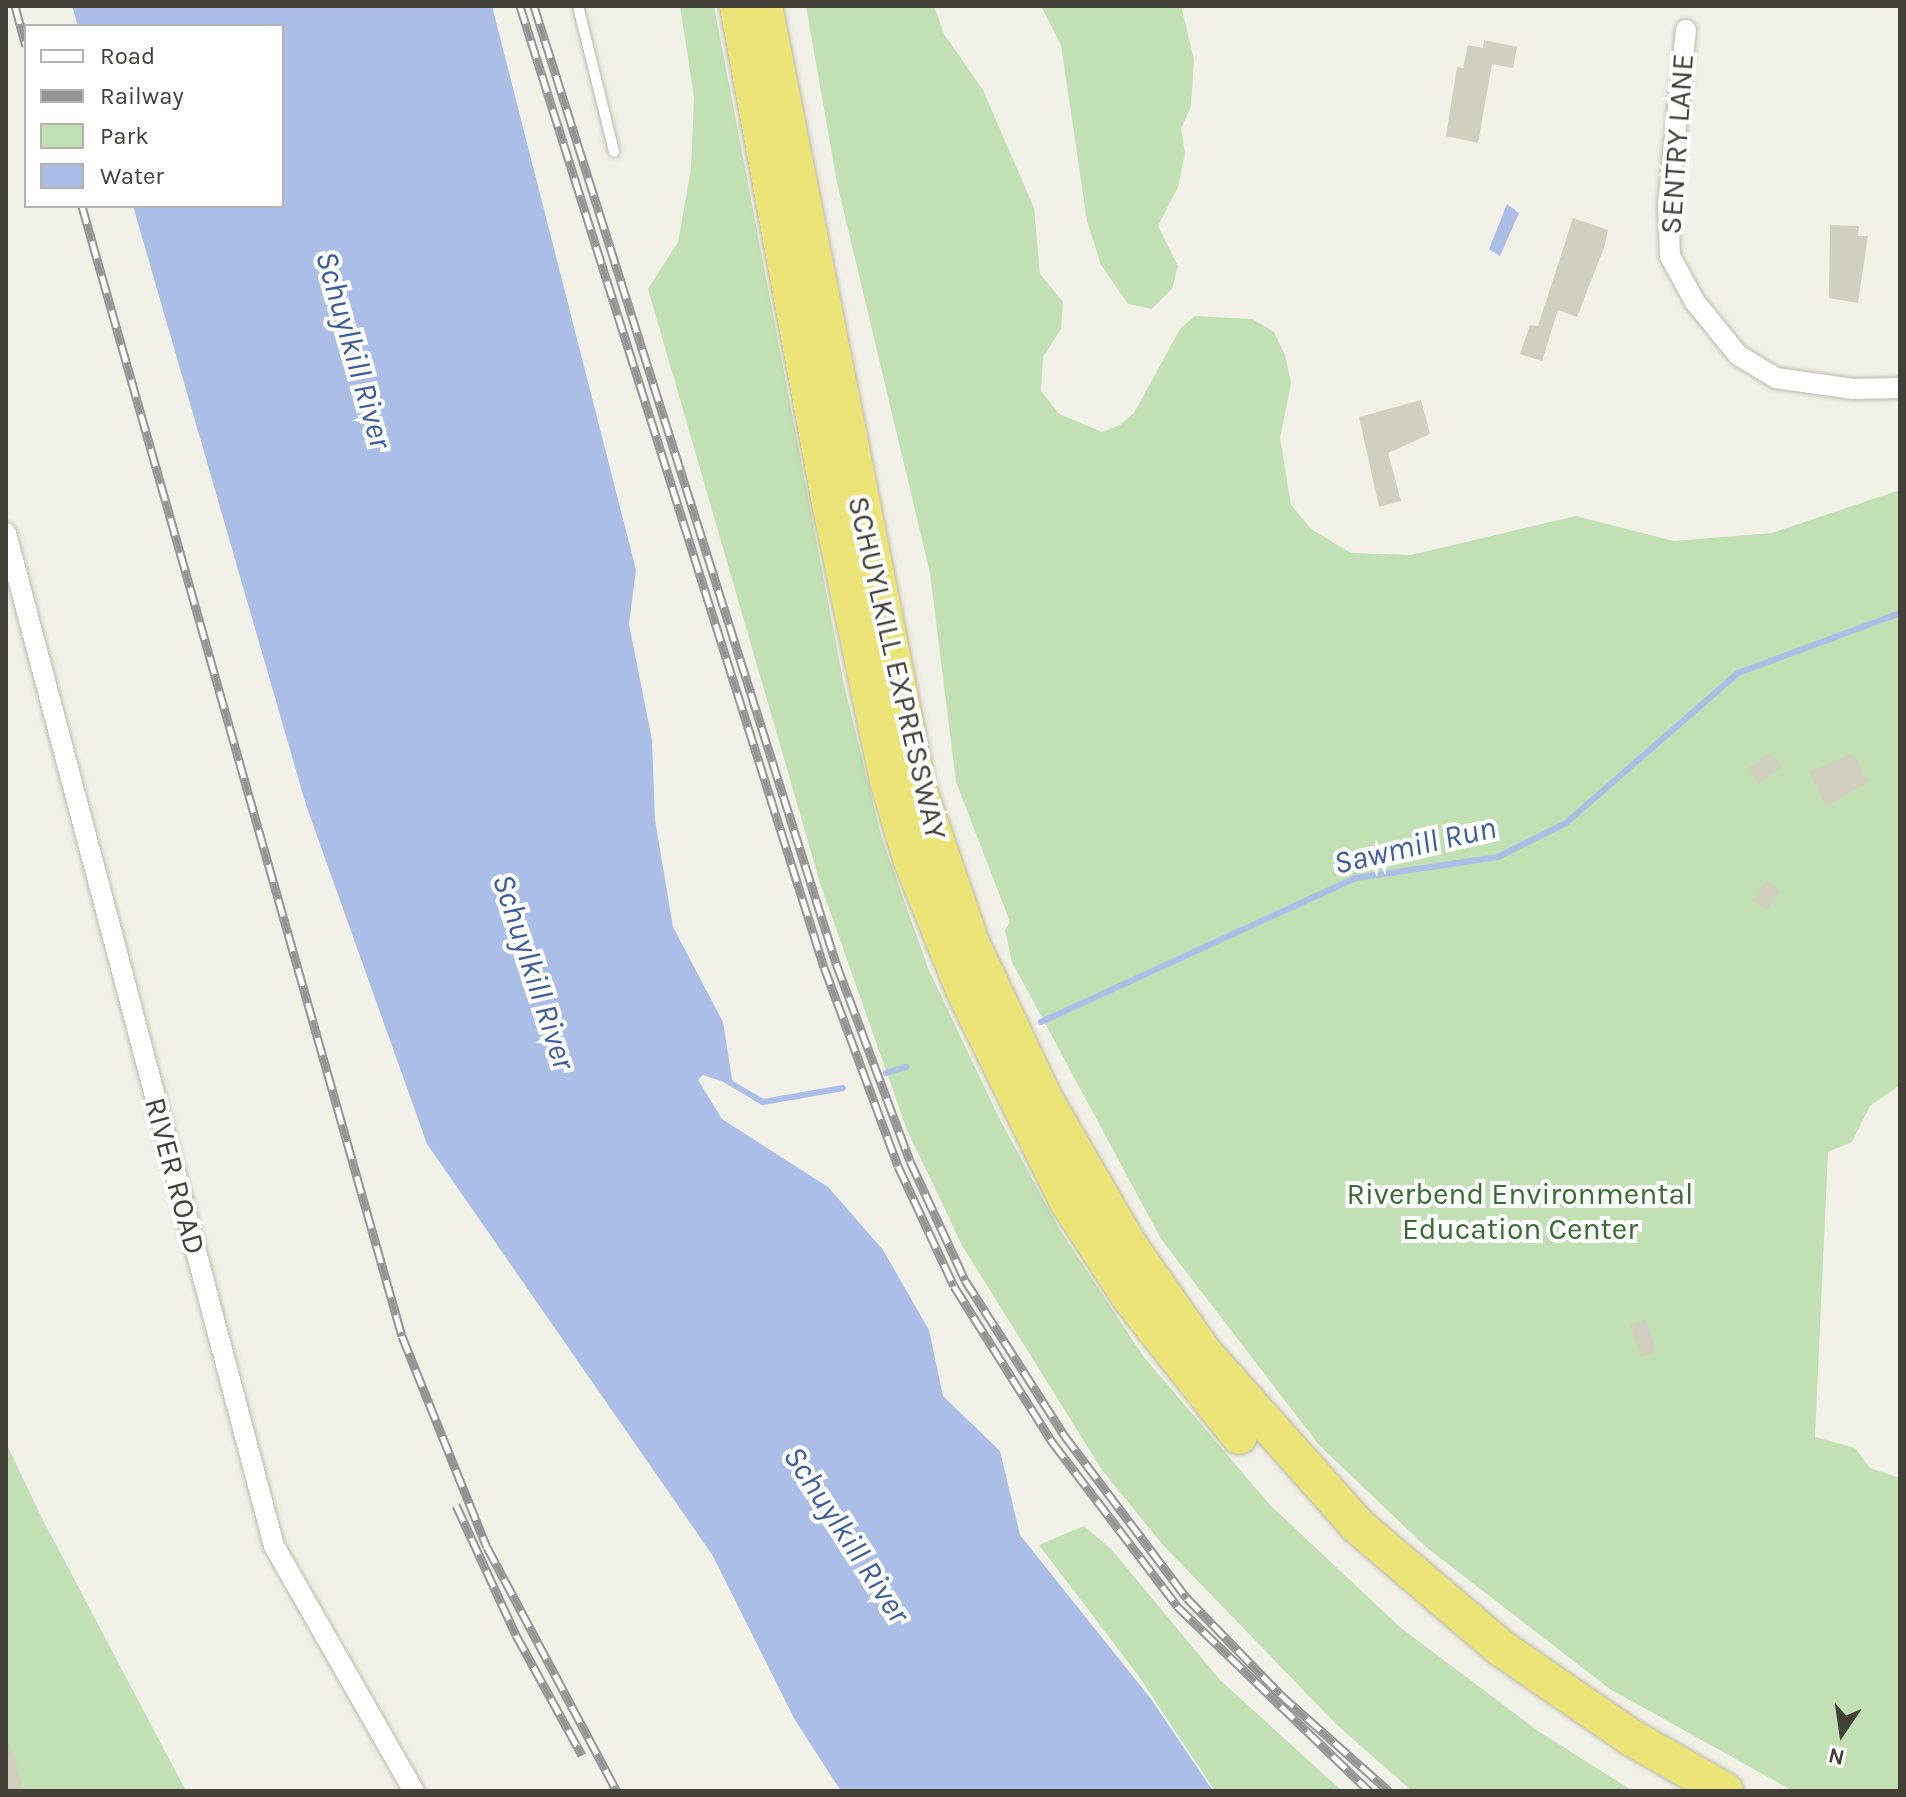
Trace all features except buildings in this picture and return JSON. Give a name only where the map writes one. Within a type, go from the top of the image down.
[{"type":"highway","name":"SCHUYLKILL EXPRESSWAY","points":[[738,6],[830,503],[898,817],[965,992],[1068,1202],[1192,1381],[1350,1550],[1496,1673],[1677,1791]]},
{"type":"highway","name":"SCHUYLKILL EXPRESSWAY","points":[[764,6],[918,788],[960,915],[1045,1100],[1128,1244],[1204,1353],[1358,1526],[1501,1648],[1632,1738],[1725,1791]]},
{"type":"street","name":"SENTRY LANE","points":[[1686,30],[1668,204],[1670,256],[1695,302],[1738,355],[1776,378],[1853,389],[1900,388]]},
{"type":"street","name":"RIVER ROAD","points":[[6,533],[274,1546],[414,1791]]},
{"type":"lane","points":[[578,6],[614,152]]},
{"type":"green space","points":[[680,6],[714,6],[844,685],[881,835],[928,968],[1000,1120],[1060,1230],[1143,1356],[1270,1505],[1401,1628],[1538,1731],[1633,1791],[1412,1791],[1336,1724],[1162,1544],[1102,1470],[963,1247],[907,1130],[820,883],[648,289],[678,242],[691,169],[694,97]]},
{"type":"green space","name":"Riverbend Environmental Education Center","points":[[806,6],[934,6],[944,34],[983,90],[1034,208],[1040,274],[1063,302],[1061,329],[1043,357],[1041,391],[1059,414],[1102,432],[1120,425],[1134,413],[1180,329],[1195,316],[1252,319],[1274,332],[1285,355],[1291,383],[1280,438],[1291,505],[1311,529],[1351,553],[1411,555],[1576,516],[1674,541],[1772,533],[1900,490],[1900,1085],[1870,1106],[1852,1142],[1828,1152],[1815,1437],[1855,1448],[1870,1468],[1900,1478],[1900,1791],[1793,1791],[1610,1689],[1426,1547],[1319,1445],[1161,1239],[1012,962],[1005,930],[1010,922],[956,782],[930,573],[837,183]]},
{"type":"green space","points":[[1041,6],[1181,6],[1194,60],[1191,106],[1181,129],[1185,153],[1178,187],[1158,226],[1178,266],[1172,289],[1152,309],[1128,304],[1101,265],[1087,221],[1061,45]]},
{"type":"green space","points":[[6,1443],[43,1520],[186,1791],[6,1791]]},
{"type":"green space","points":[[1084,1526],[1111,1549],[1220,1680],[1342,1791],[1215,1791],[1138,1675],[1039,1545]]},
{"type":"water","name":"Schuylkill River","points":[[72,6],[492,6],[636,570],[629,624],[652,740],[655,820],[673,927],[723,1022],[733,1085],[703,1075],[698,1080],[722,1119],[828,1187],[883,1250],[929,1330],[943,1396],[1000,1451],[1020,1535],[1151,1699],[1213,1791],[841,1791],[795,1720],[713,1556],[427,1144],[306,805],[134,208],[284,208],[284,24],[77,24]]},
{"type":"water","points":[[1507,204],[1519,213],[1500,256],[1489,249]]},
{"type":"waterway","name":"Sawmill Run","points":[[1041,1022],[1356,878],[1498,857],[1566,823],[1738,673],[1900,613]]},
{"type":"waterway","name":"Sawmill Run","points":[[886,1073],[906,1067]]},
{"type":"waterway","name":"Sawmill Run","points":[[727,1081],[763,1102],[843,1088]]},
{"type":"railway","points":[[15,6],[24,39]]},
{"type":"railway","points":[[520,6],[824,967],[898,1166],[954,1286],[1053,1443],[1177,1606],[1369,1791]]},
{"type":"railway","points":[[534,6],[836,963],[910,1161],[965,1280],[1064,1435],[1187,1598],[1280,1694],[1389,1791]]},
{"type":"railway","points":[[83,208],[402,1336],[487,1547],[617,1791]]},
{"type":"railway","points":[[456,1505],[516,1635],[582,1755]]}]
